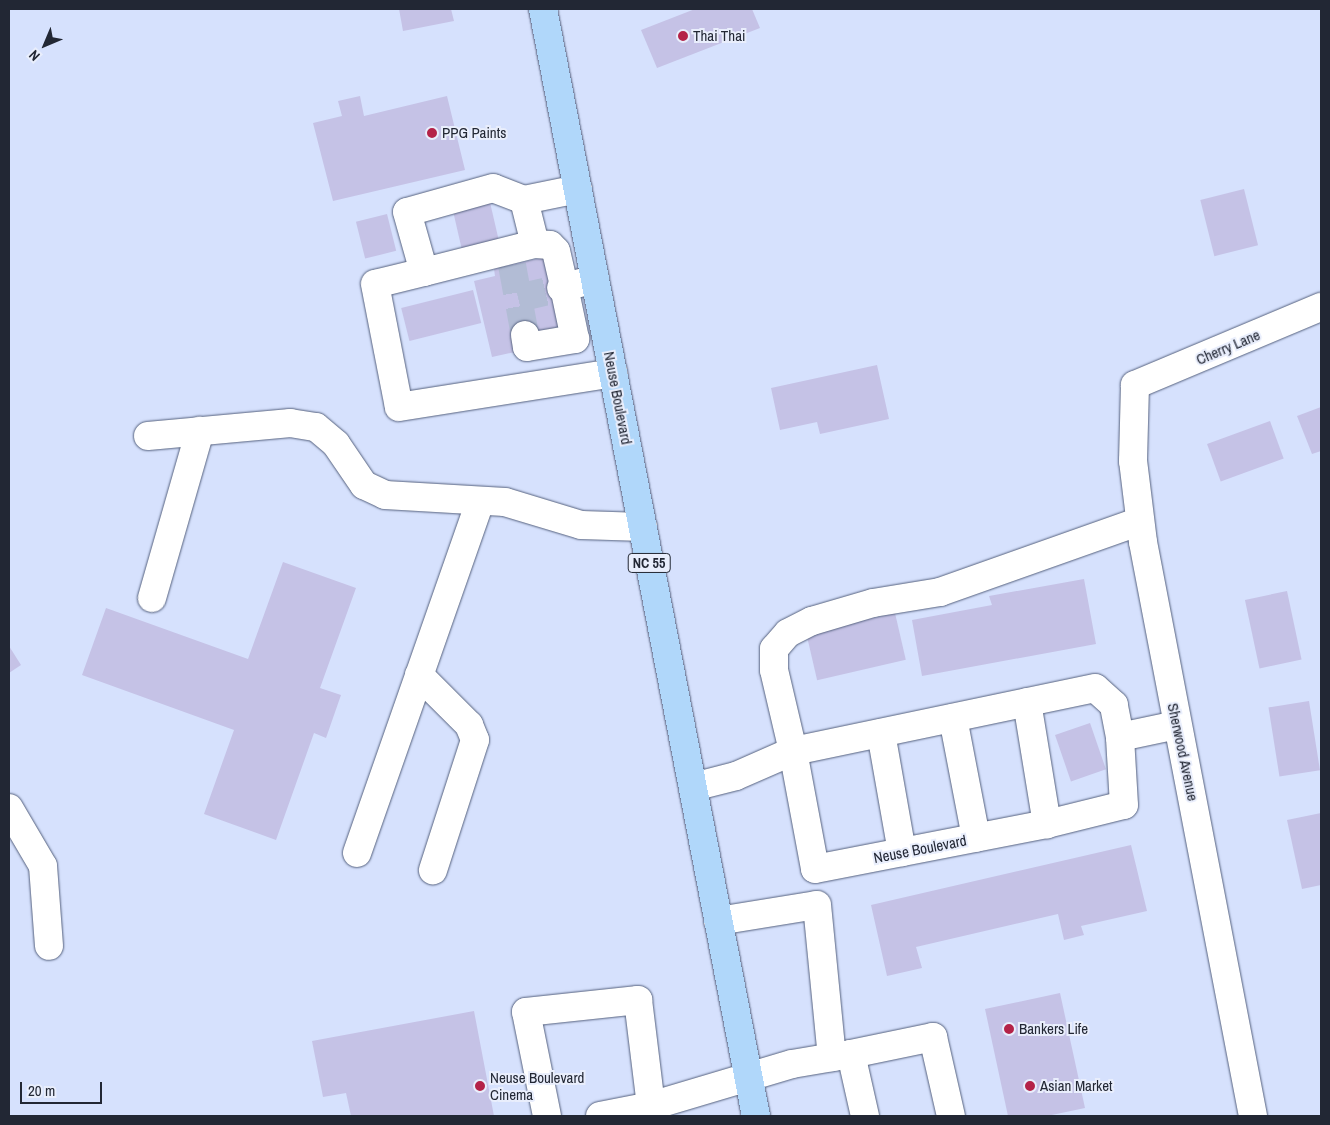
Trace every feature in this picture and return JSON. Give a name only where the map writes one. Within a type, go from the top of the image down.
[{"type":"main road","name":"Neuse Boulevard","points":[[543,9],[756,1116]]},
{"type":"street","points":[[424,272],[407,212],[493,188],[524,200],[578,189]]},
{"type":"street","points":[[524,200],[535,244]]},
{"type":"street","points":[[534,385],[526,341],[576,339],[556,251],[550,246],[535,244],[510,258],[424,272],[375,284],[398,407],[613,373]]},
{"type":"street","points":[[563,287],[595,279]]},
{"type":"street","name":"Cherry Lane","points":[[1135,385],[1321,307]]},
{"type":"street","name":"Sherwood Avenue","points":[[1135,385],[1133,461],[1140,521],[1177,726],[1219,924],[1253,1116]]},
{"type":"street","points":[[148,436],[290,423],[316,427],[336,444],[364,485],[385,495],[504,502],[528,507],[581,525],[643,527]]},
{"type":"street","points":[[152,598],[200,431]]},
{"type":"street","points":[[357,853],[480,501]]},
{"type":"street","points":[[866,1116],[842,1056],[817,905],[816,869],[793,751],[774,670],[774,649],[788,633],[812,621],[873,603],[940,592],[1140,521]]},
{"type":"street","points":[[419,675],[469,725],[475,740],[433,870]]},
{"type":"street","points":[[693,787],[736,776],[793,751],[1096,688],[1114,705],[1120,736],[1177,726]]},
{"type":"street","points":[[1026,702],[1047,824]]},
{"type":"street","points":[[952,718],[976,838]]},
{"type":"street","points":[[881,733],[902,852]]},
{"type":"street","name":"Neuse Boulevard","points":[[816,869],[1047,824],[1124,805],[1120,736]]},
{"type":"street","points":[[9,808],[43,866],[49,946]]},
{"type":"street","points":[[718,921],[817,905]]},
{"type":"street","points":[[546,1116],[526,1012],[638,1000],[652,1111]]},
{"type":"street","points":[[600,1116],[652,1111],[792,1064],[842,1056],[933,1037],[952,1116]]},
{"type":"building","points":[[399,9],[451,9],[454,21],[403,31]]},
{"type":"building","points":[[695,9],[752,9],[760,28],[657,68],[641,30]]},
{"type":"building","points":[[360,96],[364,116],[447,96],[465,170],[333,201],[313,123],[342,116],[338,101]]},
{"type":"building","points":[[1244,189],[1258,245],[1214,256],[1200,200]]},
{"type":"building","points":[[489,198],[499,241],[462,249],[452,207]]},
{"type":"building","points":[[387,214],[396,251],[365,259],[356,222]]},
{"type":"building","points":[[553,255],[570,324],[525,335],[515,352],[492,357],[474,281],[495,276],[494,269]]},
{"type":"building","points":[[473,290],[481,323],[409,341],[401,308]]},
{"type":"building","points":[[877,365],[889,419],[820,434],[817,422],[780,430],[771,388]]},
{"type":"building","points":[[1321,407],[1321,451],[1312,454],[1297,416]]},
{"type":"building","points":[[1270,421],[1284,459],[1221,482],[1207,444]]},
{"type":"building","points":[[283,562],[356,588],[320,688],[341,695],[326,738],[314,733],[276,840],[204,814],[234,730],[82,675],[106,608],[248,659]]},
{"type":"building","points":[[1084,579],[1096,644],[922,676],[912,620],[992,605],[989,596]]},
{"type":"building","points":[[1287,591],[1302,659],[1259,668],[1245,600]]},
{"type":"building","points":[[895,613],[906,660],[817,680],[806,633]]},
{"type":"building","points":[[9,646],[21,665],[9,673]]},
{"type":"building","points":[[1309,701],[1320,770],[1279,777],[1269,707]]},
{"type":"building","points":[[1090,723],[1106,769],[1071,781],[1055,735]]},
{"type":"building","points":[[1321,813],[1321,885],[1302,889],[1287,820]]},
{"type":"building","points":[[1131,845],[1147,911],[1081,926],[1084,935],[1064,940],[1058,914],[916,947],[922,968],[887,976],[871,905]]},
{"type":"building","points":[[1060,993],[1085,1108],[1047,1116],[1008,1116],[985,1009]]},
{"type":"building","points":[[474,1011],[494,1116],[351,1116],[346,1093],[323,1097],[312,1041]]},
{"type":"tunnel","points":[[512,265],[525,335]]},
{"type":"tunnel","points":[[518,298],[561,288]]},
{"type":"place","name":"Thai Thai","points":[[683,36]]},
{"type":"place","name":"PPG Paints","points":[[432,133]]},
{"type":"place","name":"Bankers Life","points":[[1009,1029]]},
{"type":"place","name":"Neuse Boulevard Cinema","points":[[480,1086]]},
{"type":"place","name":"Asian Market","points":[[1030,1086]]}]
